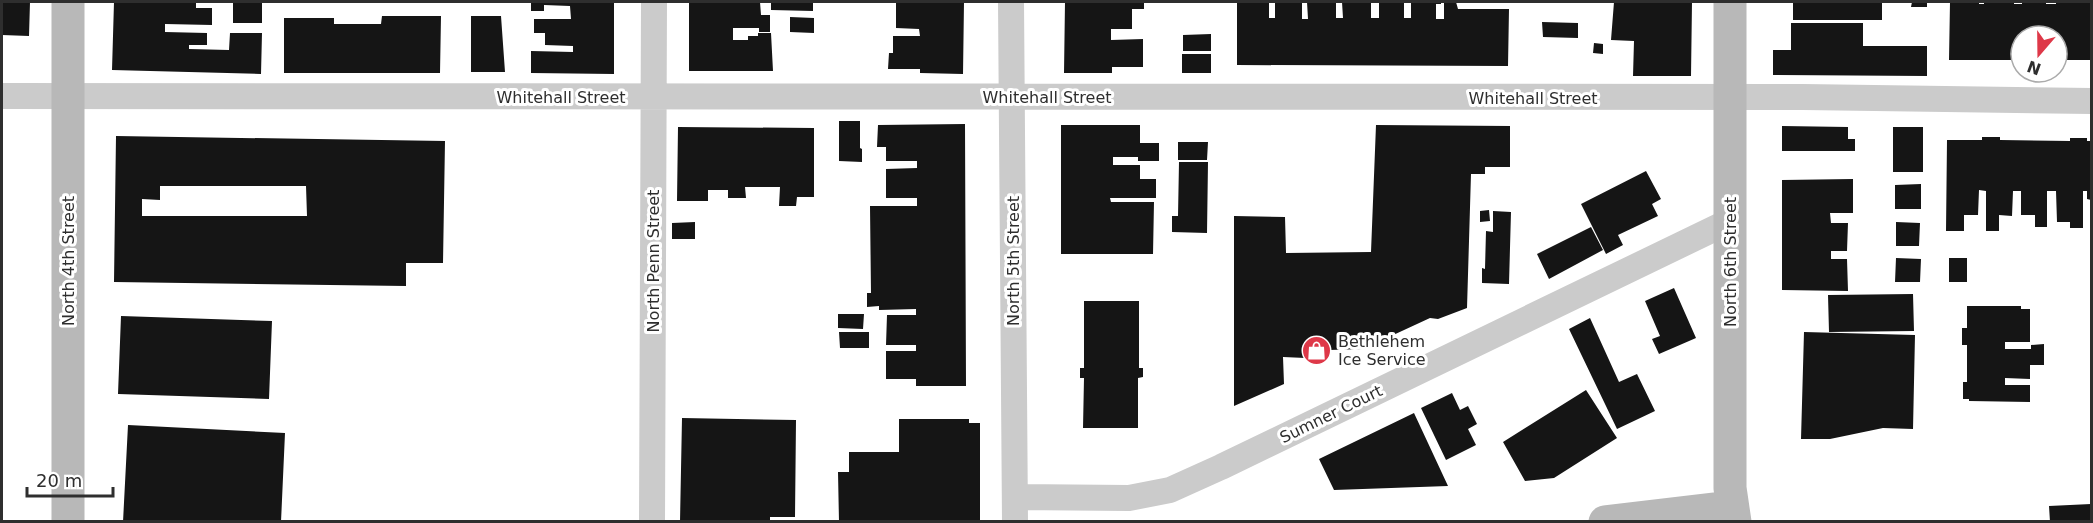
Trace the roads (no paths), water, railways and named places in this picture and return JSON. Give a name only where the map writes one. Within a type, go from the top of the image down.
[{"type":"street","name":"North 4th Street","points":[[68,2],[68,522]]},
{"type":"street","name":"North Penn Street","points":[[652,522],[654,2]]},
{"type":"street","name":"North 5th Street","points":[[1011,2],[1015,509]]},
{"type":"street","name":"North 6th Street","points":[[1730,2],[1730,488],[1733,514]]},
{"type":"street","name":"Whitehall Street","points":[[2,96],[1803,97],[2091,100]]},
{"type":"street","name":"Sumner Court","points":[[1015,509],[1129,498],[1170,490],[1730,220]]},
{"type":"street","points":[[1605,522],[1733,514]]},
{"type":"place","name":"Bethlehem Ice Service","points":[[1317,350]]}]
